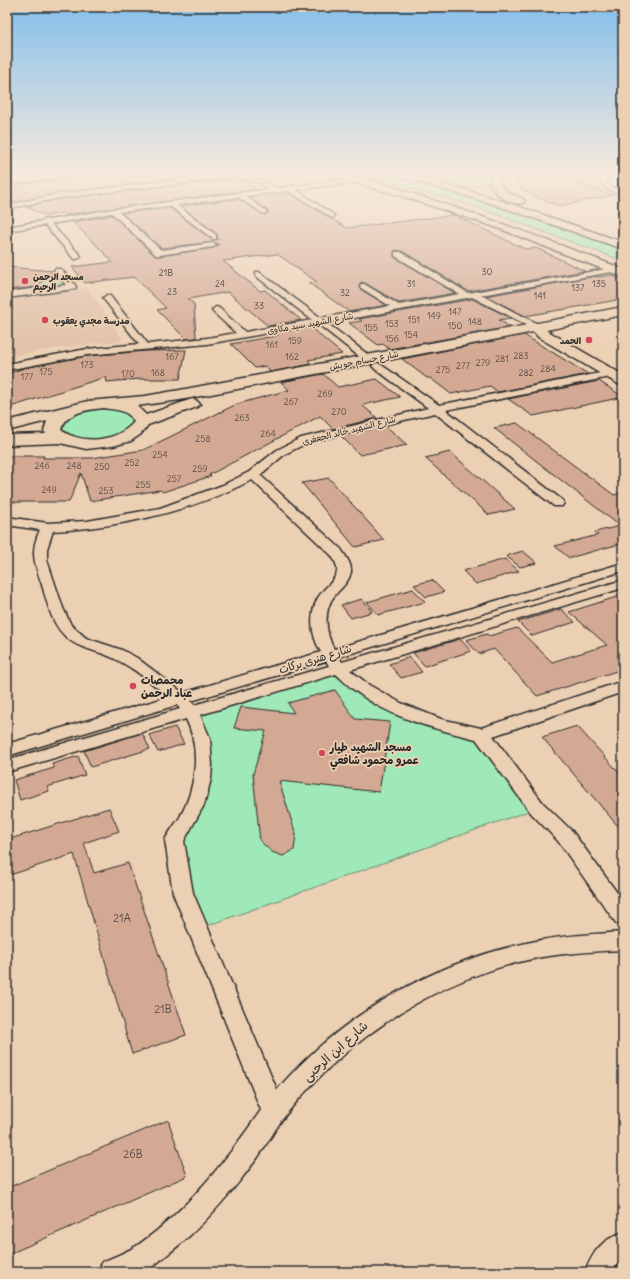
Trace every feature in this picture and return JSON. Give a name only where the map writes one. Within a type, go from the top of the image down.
[{"type":"street","points":[[56,234],[77,257]]},
{"type":"street","points":[[138,234],[158,253],[213,245]]},
{"type":"street","points":[[209,234],[213,237]]},
{"type":"street","points":[[521,234],[623,273]]},
{"type":"street","points":[[550,234],[586,247]]},
{"type":"street","points":[[587,234],[623,246]]},
{"type":"street","points":[[398,254],[471,295],[545,331],[616,372],[623,381]]},
{"type":"street","name":"شارع الشهيد سيد مكاوى","points":[[7,367],[88,352],[181,345],[321,322],[612,270]]},
{"type":"street","points":[[7,295],[72,286],[58,271]]},
{"type":"street","points":[[259,274],[372,363],[438,409],[558,503]]},
{"type":"street","points":[[364,286],[398,308]]},
{"type":"street","points":[[107,298],[146,347]]},
{"type":"street","points":[[216,310],[243,335]]},
{"type":"street","name":"شارع حسام جويش","points":[[545,331],[623,311]]},
{"type":"street","name":"شارع حسام جويش","points":[[105,404],[180,395],[372,363],[623,318]]},
{"type":"street","name":"شارع حسام جويش","points":[[142,422],[168,411],[217,397],[372,363]]},
{"type":"street","name":"شارع الشهيد خالد الجعفرى","points":[[7,521],[48,527],[103,522],[163,511],[197,500],[253,475],[281,452],[305,440],[438,409],[616,372]]},
{"type":"street","points":[[7,426],[92,405],[105,404],[120,405],[132,409],[140,415],[142,422],[138,429],[129,435],[100,444],[69,442],[58,438],[7,440]]},
{"type":"street","points":[[58,438],[52,431],[52,424],[58,417],[68,411]]},
{"type":"street","points":[[253,475],[336,552],[342,561],[344,571],[340,580],[327,595],[319,612],[320,630],[323,643],[333,662],[363,689],[395,707],[437,724],[482,734],[623,686]]},
{"type":"street","points":[[48,527],[39,546],[40,560],[61,620],[68,632],[82,641],[122,656],[160,683],[185,706],[199,730],[204,750],[204,771],[199,794],[189,817],[174,840],[183,893],[274,1112]]},
{"type":"street","name":"شارع هنرى بركات","points":[[333,662],[623,567]]},
{"type":"street","name":"شارع هنرى بركات","points":[[7,766],[185,706],[333,662],[623,584]]},
{"type":"street","name":"شارع هنرى بركات","points":[[7,750],[185,706]]},
{"type":"street","points":[[482,734],[537,808],[565,836],[623,917]]},
{"type":"street","name":"شارع ابن الرحبى","points":[[112,1272],[144,1256],[182,1226],[228,1175],[250,1147],[274,1112],[312,1068],[354,1032],[397,1002],[442,978],[489,960],[538,948],[588,941],[623,941]]},
{"type":"street","points":[[598,1272],[608,1255],[623,1245]]},
{"type":"shaded area","points":[[88,288],[122,338],[121,340],[118,342],[97,343],[44,350],[7,357],[7,299]]},
{"type":"green space","points":[[549,234],[588,234],[623,246],[623,261]]},
{"type":"green space","points":[[55,271],[72,287],[30,292]]},
{"type":"green space","points":[[120,405],[142,422],[100,444],[58,438],[68,411]]},
{"type":"green space","points":[[337,667],[379,700],[482,734],[537,808],[198,929],[174,840],[199,794],[191,711]]},
{"type":"building","points":[[85,234],[132,234],[155,256],[213,248],[218,244],[213,242],[161,248],[145,234],[204,234],[212,240],[218,239],[217,234],[493,234],[525,249],[536,248],[585,271],[468,291],[402,251],[395,250],[394,257],[455,293],[399,303],[361,282],[359,285],[360,289],[386,305],[349,312],[309,283],[317,282],[277,254],[223,261],[260,291],[265,290],[301,320],[268,326],[228,292],[188,299],[194,304],[196,338],[186,339],[157,310],[166,308],[134,277],[85,283],[72,267],[113,262]]},
{"type":"building","name":"مسجد الرحمن الرحيم","points":[[7,267],[53,272],[36,287],[7,290]]},
{"type":"building","points":[[612,275],[623,281],[623,299],[525,316],[486,296],[596,276]]},
{"type":"building","points":[[472,299],[511,318],[499,320],[510,327],[389,349],[383,344],[378,345],[349,323],[362,321],[359,319]]},
{"type":"building","points":[[310,327],[342,354],[308,360],[312,364],[270,372],[265,366],[255,368],[231,344],[275,336],[278,335],[276,333]]},
{"type":"building","points":[[524,335],[588,374],[498,392],[490,386],[451,394],[402,359]]},
{"type":"building","points":[[186,350],[180,379],[140,379],[107,382],[106,377],[7,408],[7,374],[24,368],[87,356],[146,351]]},
{"type":"building","points":[[323,374],[338,387],[377,379],[400,397],[362,405],[377,418],[333,429],[320,416],[209,475],[211,476],[163,492],[160,490],[90,501],[81,473],[69,502],[7,502],[7,456],[92,458],[143,450],[237,404],[289,390],[281,382]]},
{"type":"building","points":[[599,381],[623,397],[533,416],[508,399]]},
{"type":"building","points":[[517,423],[614,495],[623,492],[623,543],[569,558],[555,546],[598,535],[595,532],[620,526],[494,428]]},
{"type":"building","points":[[386,426],[407,445],[360,455],[341,436]]},
{"type":"building","points":[[450,452],[515,509],[489,515],[425,458]]},
{"type":"building","points":[[329,478],[384,540],[355,547],[302,483]]},
{"type":"building","points":[[523,551],[537,563],[520,567],[506,556]]},
{"type":"building","points":[[505,559],[519,571],[476,584],[463,571]]},
{"type":"building","points":[[432,580],[444,592],[426,597],[414,585]]},
{"type":"building","points":[[413,589],[425,602],[378,615],[367,602]]},
{"type":"building","points":[[623,595],[623,669],[537,696],[494,649],[479,654],[466,640],[487,634],[489,636],[517,628],[552,662],[607,645],[569,612]]},
{"type":"building","points":[[362,599],[372,612],[351,618],[341,605]]},
{"type":"building","points":[[561,609],[575,622],[532,636],[518,622]]},
{"type":"building","points":[[460,639],[471,651],[425,666],[413,653]]},
{"type":"building","points":[[410,657],[422,672],[401,678],[389,664]]},
{"type":"building","name":"مسجد الشهيد طيار عمرو محمود شافعي","points":[[335,690],[355,719],[390,722],[379,792],[279,781],[296,835],[294,850],[283,856],[272,852],[260,841],[253,774],[266,731],[234,728],[241,707],[294,713],[288,703]]},
{"type":"building","points":[[577,726],[623,777],[623,832],[542,737]]},
{"type":"building","points":[[175,727],[184,744],[158,752],[149,735]]},
{"type":"building","points":[[142,733],[150,749],[91,767],[84,751]]},
{"type":"building","points":[[78,756],[85,775],[47,787],[49,791],[20,800],[14,780],[54,768],[52,764]]},
{"type":"building","points":[[109,808],[119,831],[84,843],[94,873],[128,863],[186,1035],[132,1054],[74,854],[7,876],[7,840]]},
{"type":"building","points":[[168,1120],[187,1176],[7,1255],[7,1188]]},
{"type":"place","name":"مسجد الرحمن الرحيم","points":[[25,281]]},
{"type":"place","name":"مدرسة مجدي يعقوب","points":[[45,320]]},
{"type":"place","name":"الحمد","points":[[589,340]]},
{"type":"place","name":"محمصات عباد الرحمن","points":[[133,686]]},
{"type":"place","name":"مسجد الشهيد طيار عمرو محمود شافعي","points":[[322,753]]}]
